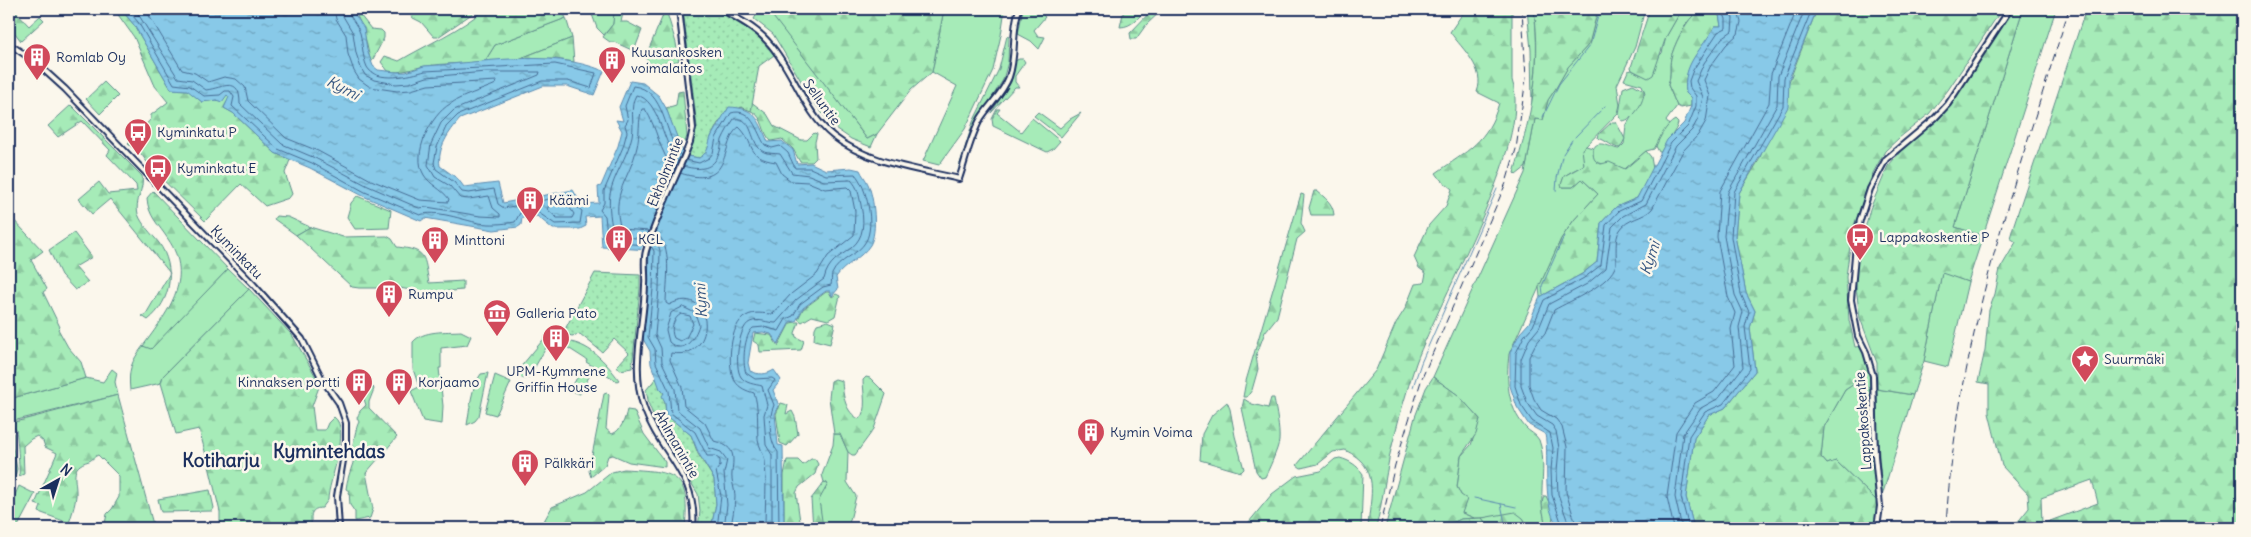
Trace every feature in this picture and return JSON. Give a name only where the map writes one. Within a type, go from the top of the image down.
[{"type":"street","name":"Ekholmintie","points":[[646,252],[687,148],[693,124],[679,9]]},
{"type":"street","name":"Selluntie","points":[[721,9],[755,30],[770,43],[814,113],[828,131],[841,141],[856,150],[888,162],[959,179],[974,131],[1010,76],[1015,20],[1019,9]]},
{"type":"street","name":"Lappakoskentie","points":[[1877,528],[1880,506],[1875,456],[1873,376],[1866,352],[1858,336],[1851,300],[1860,220],[1870,189],[1886,159],[1935,118],[1948,104],[2010,9]]},
{"type":"street","name":"Kyminkatu","points":[[9,44],[33,60],[64,89],[260,292],[302,339],[322,378],[342,408],[346,423],[346,443],[337,496],[339,528]]},
{"type":"street","name":"Ahlmanintie","points":[[646,252],[637,367],[640,392],[654,429],[691,492],[694,510],[693,528]]},
{"type":"green space","points":[[11,9],[29,26],[40,16],[44,20],[21,41],[9,25]]},
{"type":"green space","points":[[114,9],[121,9],[134,25],[171,89],[188,90],[202,102],[216,100],[227,95],[230,97],[224,108],[233,113],[275,153],[290,160],[285,173],[292,194],[289,198],[265,206],[241,184],[205,221],[151,168],[142,155],[128,144],[151,119],[151,115],[168,102],[155,86],[134,37]]},
{"type":"green space","points":[[479,9],[438,37],[434,37],[421,22],[411,17],[415,10]]},
{"type":"green space","points":[[485,9],[561,9],[566,18],[495,45],[485,61],[433,65],[398,72],[388,71],[381,62],[385,56],[399,61],[454,31]]},
{"type":"green space","points":[[590,9],[611,9],[615,11],[613,24],[604,35],[597,28]]},
{"type":"green space","points":[[611,9],[624,9],[621,22],[627,22],[642,30],[634,51],[610,42],[603,37],[613,24],[614,11]]},
{"type":"green space","points":[[683,9],[715,9],[757,35],[774,55],[759,66],[751,111],[741,107],[718,123],[711,137],[708,152],[699,158],[689,156],[697,127]]},
{"type":"green space","points":[[760,9],[767,9],[777,21],[867,139],[877,134],[871,147],[851,139],[832,126],[813,101],[773,34],[754,19]]},
{"type":"green space","points":[[767,9],[944,9],[932,72],[911,90],[877,134],[867,139]]},
{"type":"green space","points":[[944,9],[1005,9],[993,70],[965,129],[939,165],[923,161],[957,86],[932,72]]},
{"type":"green space","points":[[1023,9],[1051,9],[1048,13],[1045,11],[1042,14],[1045,17],[1034,30],[1038,36],[1045,37],[1039,49],[1031,41],[1018,34]]},
{"type":"green space","points":[[1124,9],[1146,9],[1132,23],[1120,27]]},
{"type":"green space","points":[[1153,9],[1163,9],[1146,25],[1136,39],[1131,39],[1130,33]]},
{"type":"green space","points":[[1467,9],[1512,9],[1512,80],[1515,108],[1509,142],[1497,180],[1481,220],[1416,363],[1390,454],[1376,528],[1368,528],[1371,483],[1369,474],[1357,457],[1345,450],[1333,452],[1318,464],[1301,468],[1297,465],[1376,370],[1415,284],[1424,283],[1426,273],[1419,268],[1414,257],[1429,225],[1446,206],[1452,189],[1436,173],[1475,144],[1489,127],[1499,103],[1477,92],[1479,84],[1476,68],[1450,32],[1463,13],[1467,12]]},
{"type":"green space","points":[[1527,9],[1534,9],[1536,33],[1536,67],[1532,103],[1531,50]]},
{"type":"green space","points":[[1534,9],[1598,9],[1589,44],[1568,67],[1548,100],[1543,120],[1535,119],[1526,167],[1516,175],[1514,173],[1530,112],[1536,72],[1537,52]]},
{"type":"green space","points":[[1598,9],[1645,9],[1635,47],[1617,85],[1620,105],[1618,113],[1583,149],[1584,165],[1568,173],[1563,179],[1562,187],[1573,187],[1582,179],[1598,194],[1574,220],[1561,239],[1509,354],[1508,383],[1511,402],[1519,419],[1538,438],[1541,447],[1543,463],[1542,502],[1545,528],[1529,528],[1523,518],[1474,518],[1462,513],[1461,495],[1457,487],[1461,456],[1471,445],[1480,419],[1458,395],[1433,377],[1525,173],[1535,119],[1543,120],[1548,100],[1568,67],[1589,44]]},
{"type":"green space","points":[[1650,9],[1682,9],[1666,37],[1653,75],[1648,78],[1632,70],[1631,67]]},
{"type":"green space","points":[[1682,9],[1691,9],[1693,16],[1686,24],[1671,58],[1668,85],[1677,106],[1666,121],[1669,125],[1654,149],[1646,151],[1625,169],[1595,162],[1593,152],[1598,144],[1619,149],[1624,144],[1626,126],[1645,93],[1642,85],[1624,80],[1628,71],[1632,70],[1641,75],[1662,53],[1666,37]]},
{"type":"green space","points":[[1691,9],[1718,9],[1721,26],[1715,26],[1690,66],[1687,74],[1686,93],[1691,98],[1691,106],[1681,108],[1677,106],[1668,85],[1670,62],[1683,29],[1693,16]]},
{"type":"green space","points":[[1817,9],[2002,9],[1948,90],[1929,114],[1885,151],[1873,173],[1852,231],[1846,277],[1849,320],[1855,347],[1862,346],[1869,363],[1870,387],[1854,384],[1845,390],[1824,427],[1821,457],[1827,464],[1836,461],[1877,501],[1877,520],[1874,528],[1694,528],[1686,497],[1694,438],[1709,415],[1725,408],[1755,371],[1750,328],[1755,311],[1746,293],[1735,236],[1739,193],[1759,160]]},
{"type":"green space","points":[[2014,9],[2023,9],[1955,227],[1983,236],[1968,282],[1942,273],[1924,361],[1913,395],[1877,389],[1877,363],[1860,318],[1855,279],[1858,256],[1870,209],[1888,166],[1901,151],[1949,107]]},
{"type":"green space","points":[[2023,9],[2056,9],[1983,236],[1955,227]]},
{"type":"green space","points":[[2086,9],[2242,9],[2242,528],[2013,528],[2029,508],[2028,494],[2002,466],[1989,413],[1989,384],[1978,382],[1985,350],[1989,310],[1995,294],[2000,269],[2016,242],[2010,238]],"holes":[[[2092,480],[2098,503],[2042,524],[2041,498]]]},
{"type":"green space","points":[[664,13],[667,13],[679,61],[651,65],[645,58]]},
{"type":"green space","points":[[360,15],[371,29],[381,30],[384,33],[384,38],[371,63],[364,33],[357,16]]},
{"type":"green space","points":[[566,18],[572,38],[516,60],[485,61],[495,45]]},
{"type":"green space","points":[[1007,36],[1009,37],[1008,62],[1003,80],[972,129],[959,167],[973,122],[999,69]]},
{"type":"green space","points":[[572,38],[574,62],[556,59],[516,60]]},
{"type":"green space","points":[[1023,59],[1025,62],[1015,76],[1015,82],[1019,87],[1015,87],[991,113],[1011,82],[1015,61]]},
{"type":"green space","points":[[104,82],[118,96],[100,114],[86,99]]},
{"type":"green space","points":[[1633,84],[1644,90],[1643,99],[1638,110],[1630,118],[1622,121],[1619,114],[1623,88]]},
{"type":"green space","points":[[683,91],[687,136],[685,142],[680,142],[666,108],[676,105],[678,92]]},
{"type":"green space","points":[[750,101],[767,114],[774,126],[801,140],[807,140],[814,133],[817,134],[815,142],[816,158],[812,162],[800,162],[793,149],[782,139],[771,141],[757,115],[750,110],[737,106]]},
{"type":"green space","points":[[71,105],[142,176],[143,181],[137,204],[138,214],[164,252],[169,272],[110,199],[92,214],[79,199],[99,182],[108,194],[137,191],[136,185],[107,155],[110,150],[82,121],[58,137],[48,126]]},
{"type":"green space","points":[[997,109],[1000,109],[997,113],[1021,132],[1032,118],[1060,141],[1053,149],[1047,152],[993,126],[992,119]]},
{"type":"green space","points":[[1038,112],[1060,128],[1070,119],[1081,113],[1061,137],[1034,116]]},
{"type":"green space","points":[[1675,120],[1678,123],[1675,130],[1661,152],[1659,152],[1656,146],[1659,139],[1666,128]]},
{"type":"green space","points":[[1612,122],[1616,122],[1625,139],[1620,148],[1598,138],[1599,134]]},
{"type":"green space","points":[[1586,146],[1593,148],[1596,162],[1601,164],[1609,162],[1625,169],[1646,151],[1651,157],[1653,169],[1637,198],[1616,207],[1601,223],[1597,262],[1582,274],[1540,297],[1539,287],[1561,239],[1574,220],[1598,194],[1582,179],[1573,187],[1562,187],[1561,185],[1564,176],[1584,165],[1582,149]]},
{"type":"green space","points":[[153,191],[228,269],[151,349],[143,346],[161,321],[175,296],[179,268],[176,254],[149,210],[147,198]]},
{"type":"green space","points":[[1314,191],[1317,191],[1328,201],[1334,215],[1311,215],[1309,208]]},
{"type":"green space","points":[[1301,194],[1304,195],[1301,223],[1305,232],[1297,239],[1277,317],[1265,332],[1256,356],[1258,369],[1252,390],[1247,397],[1243,397],[1246,381]]},
{"type":"green space","points":[[357,196],[391,210],[389,228],[355,229],[347,217],[351,203]]},
{"type":"green space","points":[[9,215],[43,251],[31,260],[47,289],[43,292],[60,327],[58,329],[68,347],[81,362],[86,378],[9,399]]},
{"type":"green space","points":[[276,216],[288,217],[310,227],[296,235],[274,219]]},
{"type":"green space","points":[[310,227],[343,237],[387,236],[392,239],[397,247],[414,250],[422,256],[425,261],[429,283],[463,281],[463,290],[426,293],[400,288],[352,287],[296,235]]},
{"type":"green space","points":[[74,233],[92,257],[75,267],[88,282],[75,290],[61,275],[49,250]]},
{"type":"green space","points":[[228,269],[249,289],[163,376],[161,383],[130,390],[131,367],[143,346],[151,348]]},
{"type":"green space","points":[[1942,272],[1968,282],[1948,367],[1924,361]]},
{"type":"green space","points":[[595,273],[640,275],[632,368],[620,370],[617,366],[629,353],[614,339],[602,352],[580,334],[572,336],[563,333]]},
{"type":"green space","points":[[169,274],[167,294],[156,312],[148,320],[142,316],[146,314]]},
{"type":"green space","points":[[249,289],[292,335],[319,382],[312,406],[315,430],[325,430],[328,423],[334,417],[339,424],[341,433],[340,444],[328,500],[322,508],[312,512],[312,528],[220,528],[220,512],[209,466],[211,459],[207,459],[199,429],[176,434],[161,383],[163,376]]},
{"type":"green space","points":[[826,292],[829,292],[832,297],[836,294],[840,296],[835,316],[828,320],[812,316],[802,322],[798,319],[803,309]]},
{"type":"green space","points":[[828,321],[835,324],[830,344],[814,340],[817,324]]},
{"type":"green space","points":[[799,322],[795,333],[796,337],[804,341],[801,350],[760,352],[759,345],[753,341],[755,333],[771,335],[778,346],[790,323]]},
{"type":"green space","points":[[461,331],[471,336],[467,345],[441,348],[441,368],[439,368],[443,406],[442,424],[423,421],[411,391],[419,387],[413,369],[413,342],[423,335]]},
{"type":"green space","points":[[547,335],[550,341],[529,377],[525,379],[514,375]]},
{"type":"green space","points":[[564,341],[573,342],[589,349],[608,366],[619,380],[617,381],[586,362],[587,360],[562,344]]},
{"type":"green space","points":[[112,369],[117,373],[115,382],[118,395],[9,422],[9,399],[86,378],[103,382]]},
{"type":"green space","points":[[585,369],[591,373],[580,394],[572,391],[572,387],[581,370]]},
{"type":"green space","points":[[488,373],[479,416],[475,421],[467,425],[475,385],[481,374]]},
{"type":"green space","points":[[495,375],[511,382],[496,415],[485,412]]},
{"type":"green space","points":[[657,377],[664,393],[666,415],[691,435],[698,454],[714,479],[716,504],[711,528],[698,528],[700,511],[698,494],[659,430],[649,405],[646,390]]},
{"type":"green space","points":[[866,377],[870,378],[886,394],[874,429],[855,455],[852,455],[848,452],[840,434],[834,434],[829,398],[831,381],[835,379],[842,381],[844,398],[848,408],[859,419],[863,411],[863,380]]},
{"type":"green space","points":[[1433,377],[1458,395],[1480,419],[1476,434],[1461,456],[1457,487],[1461,495],[1467,499],[1462,513],[1474,518],[1461,519],[1441,528],[1385,528],[1415,417],[1426,388]]},
{"type":"green space","points":[[1854,384],[1870,387],[1871,431],[1877,501],[1836,461],[1827,464],[1821,457],[1824,427],[1845,390]]},
{"type":"green space","points":[[373,387],[369,408],[397,437],[366,473],[373,509],[370,518],[355,521],[355,512],[350,505],[349,491],[346,489],[353,462],[352,453],[359,422],[357,418],[360,411],[366,405],[363,396]]},
{"type":"green space","points":[[1877,389],[1913,395],[1882,496],[1877,428]]},
{"type":"green space","points":[[607,393],[609,395],[606,429],[612,434],[622,424],[627,410],[634,411],[644,434],[665,462],[665,467],[629,462],[613,455],[608,456],[605,465],[591,477],[589,471],[604,394]]},
{"type":"green space","points":[[118,395],[154,528],[104,528],[107,514],[119,497],[119,476],[98,455],[82,464],[76,470],[76,496],[69,523],[39,512],[41,506],[35,504],[57,453],[45,447],[43,441],[37,436],[31,439],[23,446],[24,474],[19,476],[16,430],[11,423]]},
{"type":"green space","points":[[1271,398],[1274,398],[1279,441],[1265,477],[1261,478],[1256,471],[1242,408],[1244,399],[1252,404],[1268,408]]},
{"type":"green space","points":[[1227,402],[1244,469],[1241,472],[1200,460],[1202,434],[1212,415]]},
{"type":"green space","points":[[781,403],[788,405],[786,414],[792,411],[798,434],[787,446],[780,443],[776,414]]},
{"type":"green space","points":[[9,426],[13,433],[13,448],[17,469],[14,480],[9,486]]},
{"type":"green space","points":[[834,434],[840,434],[848,452],[847,482],[856,496],[848,528],[822,528],[819,500],[827,483],[824,482],[822,475],[833,445]]},
{"type":"green space","points":[[1340,458],[1353,464],[1363,474],[1361,528],[1244,528],[1272,494],[1296,476],[1321,471],[1335,459]]},
{"type":"green space","points":[[811,459],[815,459],[818,464],[815,474],[799,487],[796,493],[801,528],[784,528],[784,475],[787,460],[798,460],[803,465]]},
{"type":"green space","points":[[624,469],[655,471],[676,478],[682,485],[685,495],[685,528],[540,528],[552,507],[587,492],[612,472]]},
{"type":"green space","points":[[824,482],[828,484],[819,500],[823,527],[813,528],[811,499]]},
{"type":"green space","points":[[19,486],[35,494],[17,528],[9,524],[9,508]]},
{"type":"green space","points":[[210,490],[214,508],[212,511],[161,512],[158,499]]},
{"type":"green space","points":[[1544,496],[1546,496],[1550,504],[1552,512],[1553,521],[1550,528],[1545,528],[1542,504]]},
{"type":"green space","points":[[1515,512],[1523,518],[1529,528],[1489,528],[1482,518]]},
{"type":"green space","points":[[1482,518],[1489,528],[1441,528],[1461,519]]},
{"type":"water","name":"Kymi","points":[[121,9],[351,9],[364,28],[367,50],[373,66],[378,70],[406,72],[424,66],[492,60],[538,59],[561,60],[583,64],[604,71],[594,95],[567,86],[543,86],[460,119],[452,129],[440,153],[440,166],[458,179],[464,187],[498,183],[503,203],[573,190],[581,204],[599,203],[598,187],[601,186],[618,146],[622,131],[616,120],[623,121],[619,107],[630,81],[643,83],[659,96],[666,108],[682,150],[688,156],[699,158],[705,153],[710,138],[729,107],[751,112],[758,121],[768,142],[782,141],[793,150],[797,164],[811,163],[826,170],[851,168],[860,170],[868,184],[873,206],[874,232],[867,250],[844,268],[836,277],[838,289],[832,296],[830,291],[826,291],[803,308],[796,321],[790,322],[778,344],[771,334],[763,332],[753,333],[748,363],[750,371],[762,374],[774,370],[781,380],[773,390],[779,406],[775,414],[778,445],[783,446],[784,528],[711,528],[716,504],[714,479],[699,454],[691,435],[666,415],[665,402],[662,396],[664,393],[660,389],[651,364],[650,351],[643,339],[648,288],[649,250],[602,247],[600,216],[585,217],[586,226],[580,229],[553,229],[537,216],[522,218],[521,225],[518,227],[494,230],[425,218],[421,221],[363,196],[310,168],[275,153],[233,113],[224,108],[229,97],[227,95],[222,102],[216,100],[202,102],[187,90],[171,89],[134,25]]},
{"type":"water","name":"Kymi","points":[[1718,9],[1817,9],[1789,79],[1788,107],[1739,193],[1735,236],[1746,293],[1755,311],[1750,328],[1755,371],[1725,408],[1709,415],[1694,438],[1686,497],[1694,528],[1561,528],[1554,520],[1550,510],[1545,434],[1529,425],[1517,407],[1510,386],[1510,352],[1520,333],[1529,323],[1540,297],[1582,274],[1597,262],[1601,223],[1616,207],[1637,198],[1667,140],[1684,123],[1691,106],[1691,98],[1686,93],[1687,73],[1694,57],[1715,26],[1721,26]]},
{"type":"pier","points":[[684,147],[688,153],[647,252],[641,250]]},
{"type":"waterway","points":[[1543,117],[1559,84],[1590,45],[1600,9]]},
{"type":"waterway","points":[[1575,137],[1605,106]]},
{"type":"waterway","points":[[1563,154],[1572,140]]},
{"type":"waterway","points":[[1556,191],[1562,157]]},
{"type":"waterway","points":[[1413,387],[1421,363],[1497,189]]},
{"type":"waterway","points":[[1543,294],[1542,286],[1564,236]]},
{"type":"waterway","points":[[1474,498],[1516,507]]},
{"type":"waterway","points":[[1501,504],[1506,528]]},
{"type":"railway","points":[[1380,528],[1395,465],[1422,378],[1506,183],[1516,149],[1526,78],[1522,9]]},
{"type":"railway","points":[[1946,528],[1952,461],[1962,395],[1975,330],[2009,201],[2069,9]]},
{"type":"place","name":"Romlab Oy","points":[[37,81]]},
{"type":"place","name":"Kuusankosken voimalaitos","points":[[612,84]]},
{"type":"place","name":"Kyminkatu P","points":[[138,156]]},
{"type":"place","name":"Kyminkatu E","points":[[158,192]]},
{"type":"place","name":"Käämi","points":[[530,224]]},
{"type":"place","name":"Lappakoskentie P","points":[[1860,261]]},
{"type":"place","name":"KCL","points":[[619,263]]},
{"type":"place","name":"Minttoni","points":[[435,264]]},
{"type":"place","name":"Rumpu","points":[[389,318]]},
{"type":"place","name":"Galleria Pato","points":[[497,337]]},
{"type":"place","name":"UPM-Kymmene Griffin House","points":[[556,362]]},
{"type":"place","name":"Suurmäki","points":[[2085,383]]},
{"type":"place","name":"Kinnaksen portti","points":[[359,406]]},
{"type":"place","name":"Korjaamo","points":[[399,406]]},
{"type":"place","name":"Kymin Voima","points":[[1091,456]]},
{"type":"place","name":"Pälkkäri","points":[[525,487]]},
{"type":"district","name":"Kymintehdas","points":[[329,451]]},
{"type":"district","name":"Kotiharju","points":[[221,460]]}]
